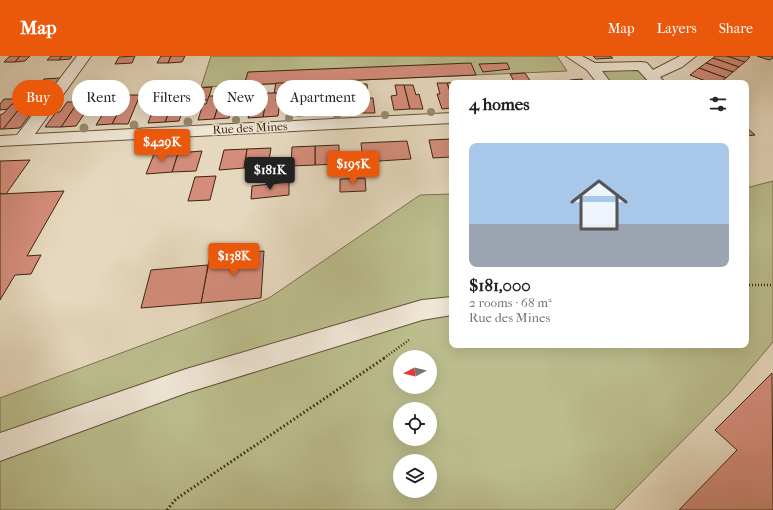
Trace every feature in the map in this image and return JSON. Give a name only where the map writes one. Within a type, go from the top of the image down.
[{"type":"street","points":[[23,139],[84,56]]},
{"type":"street","points":[[573,56],[592,67],[602,80]]},
{"type":"street","points":[[592,67],[642,66],[654,80],[689,56]]},
{"type":"street","name":"Rue des Mines","points":[[0,141],[449,118]]},
{"type":"street","points":[[0,447],[186,381],[422,310],[449,306]]},
{"type":"path","points":[[749,285],[773,285]]},
{"type":"path","points":[[168,510],[176,498],[408,342],[422,310]]},
{"type":"green space","points":[[211,56],[557,56],[567,71],[361,80],[276,80],[276,84],[268,84],[268,80],[213,80],[213,86],[205,87],[205,80],[203,80]]},
{"type":"green space","points":[[638,69],[647,80],[609,80],[601,70]]},
{"type":"green space","points":[[773,181],[773,342],[730,393],[614,510],[0,510],[0,398],[269,298],[420,195],[449,194],[449,348],[749,348],[749,187]]},
{"type":"building","points":[[10,56],[20,56],[15,62],[4,62]]},
{"type":"building","points":[[20,56],[30,56],[25,61],[15,62]]},
{"type":"building","points":[[51,56],[62,56],[59,60],[47,60]]},
{"type":"building","points":[[62,56],[72,56],[70,59],[59,60]]},
{"type":"building","points":[[135,56],[132,63],[115,64],[119,57]]},
{"type":"building","points":[[161,56],[171,56],[168,63],[157,63]]},
{"type":"building","points":[[171,56],[185,56],[182,62],[168,63]]},
{"type":"building","points":[[593,56],[610,56],[613,58],[596,59]]},
{"type":"building","points":[[715,56],[727,56],[745,62],[739,67],[713,58]]},
{"type":"building","points":[[727,56],[746,56],[750,57],[745,62]]},
{"type":"building","points":[[757,56],[773,56],[773,58],[769,60]]},
{"type":"building","points":[[713,58],[739,67],[733,72],[706,63]]},
{"type":"building","points":[[471,63],[476,75],[360,80],[276,80],[276,84],[268,84],[268,80],[246,80],[248,72]]},
{"type":"building","points":[[507,63],[510,69],[483,72],[479,64]]},
{"type":"building","points":[[706,63],[733,72],[726,78],[699,68]]},
{"type":"building","points":[[699,68],[726,78],[723,80],[703,80],[690,75]]},
{"type":"building","points":[[525,73],[530,80],[513,80],[510,74]]},
{"type":"building","points":[[60,78],[58,80],[43,80]]},
{"type":"building","points":[[437,83],[447,83],[449,89],[449,108],[442,109],[437,94],[440,94]]},
{"type":"building","points":[[395,85],[404,85],[410,109],[394,110],[391,96],[397,95]]},
{"type":"building","points":[[404,85],[413,85],[416,95],[419,94],[423,109],[410,109]]},
{"type":"building","points":[[212,87],[208,100],[205,100],[205,88]]},
{"type":"building","points":[[268,93],[276,93],[276,116],[278,116],[263,117],[268,116]]},
{"type":"building","points":[[130,95],[138,95],[138,100],[128,124],[112,124],[116,116],[130,116]]},
{"type":"building","points":[[209,96],[213,96],[214,119],[198,120],[199,116],[205,116],[206,104]]},
{"type":"building","points":[[370,98],[373,98],[375,113],[370,113]]},
{"type":"building","points":[[4,99],[12,99],[12,105],[8,109],[0,110],[0,104]]},
{"type":"building","points":[[67,102],[72,102],[72,111],[61,127],[45,127],[53,116],[64,116],[64,106]]},
{"type":"building","points":[[12,104],[12,116],[13,116],[3,129],[0,129],[0,115],[4,113]]},
{"type":"building","points":[[72,111],[72,116],[83,116],[76,126],[61,127]]},
{"type":"building","points":[[13,116],[29,116],[20,128],[3,129]]},
{"type":"building","points":[[102,116],[116,116],[112,124],[96,125]]},
{"type":"building","points":[[151,116],[168,116],[165,122],[148,123]]},
{"type":"building","points":[[168,116],[181,116],[179,121],[165,122]]},
{"type":"building","points":[[215,116],[229,116],[229,118],[214,119]]},
{"type":"building","points":[[249,116],[263,116],[263,117],[248,118]]},
{"type":"building","points":[[749,130],[755,135],[749,136]]},
{"type":"building","points":[[449,139],[449,157],[433,158],[429,140]]},
{"type":"building","points":[[407,141],[411,159],[363,162],[361,143]]},
{"type":"building","points":[[339,145],[339,164],[315,165],[315,146]]},
{"type":"building","points":[[315,146],[315,165],[291,166],[292,147]]},
{"type":"building","points":[[271,148],[268,167],[244,168],[247,149]]},
{"type":"building","points":[[247,149],[244,168],[219,170],[224,150]]},
{"type":"building","points":[[202,151],[196,171],[172,172],[178,153]]},
{"type":"building","points":[[178,153],[172,172],[146,174],[154,154]]},
{"type":"building","points":[[30,160],[6,194],[0,194],[0,161]]},
{"type":"building","points":[[216,176],[210,200],[188,201],[195,177]]},
{"type":"building","points":[[365,178],[366,191],[340,192],[340,179]]},
{"type":"building","points":[[289,182],[289,195],[251,199],[252,186]]},
{"type":"building","points":[[64,191],[27,256],[41,255],[31,274],[15,275],[0,300],[0,194]]},
{"type":"building","points":[[264,251],[261,298],[201,303],[210,256]]},
{"type":"building","points":[[208,265],[201,303],[141,308],[151,270]]},
{"type":"building","points":[[772,373],[773,510],[679,510],[737,450],[715,430]]}]
